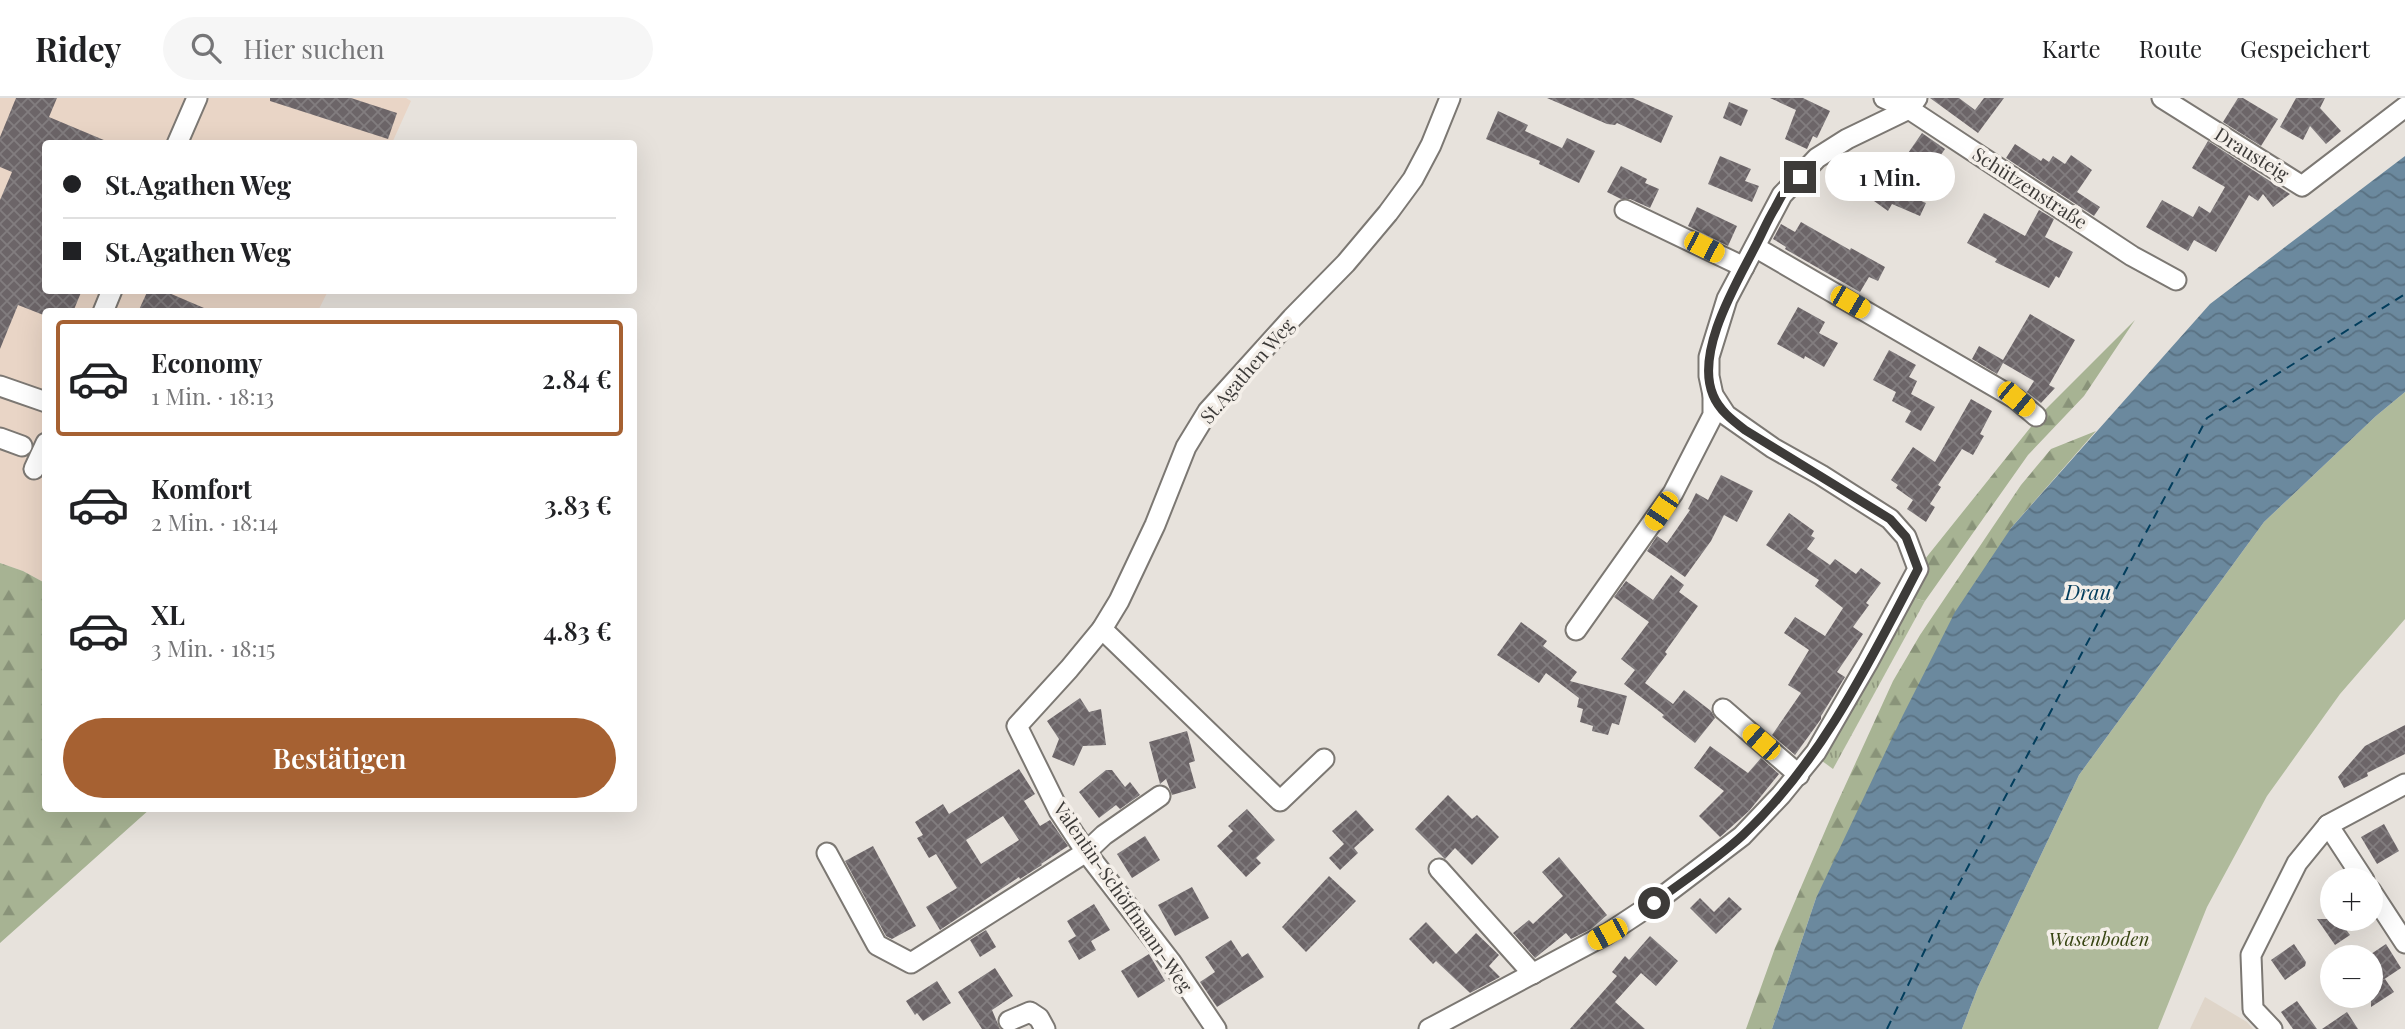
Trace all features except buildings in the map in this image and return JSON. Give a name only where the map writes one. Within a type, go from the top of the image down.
[{"type":"street","points":[[179,140],[197,98]]},
{"type":"street","name":"St.Agathen Weg","points":[[1017,726],[1102,629],[1119,601],[1155,525],[1186,447],[1208,411],[1346,263],[1388,213],[1413,179],[1431,145],[1450,98]]},
{"type":"street","name":"Schützenstraße","points":[[1884,98],[1913,103],[2132,256],[2176,280]]},
{"type":"street","name":"Drausteig","points":[[2162,98],[2302,186],[2405,107]]},
{"type":"street","points":[[1576,630],[1673,493],[1713,415],[1709,357],[1727,299],[1782,195],[1818,158],[1913,103]]},
{"type":"street","points":[[1625,209],[1744,267]]},
{"type":"street","points":[[1755,247],[2016,399],[2036,416]]},
{"type":"street","points":[[0,386],[42,401]]},
{"type":"street","points":[[1429,1029],[1607,934],[1654,903],[1742,836],[1799,775],[1816,752],[1918,569],[1906,537],[1890,519],[1745,430],[1726,415],[1713,395]]},
{"type":"street","points":[[0,438],[22,446]]},
{"type":"street","points":[[34,470],[42,452]]},
{"type":"street","points":[[1102,629],[1280,801],[1324,759]]},
{"type":"street","points":[[1723,709],[1799,775]]},
{"type":"street","name":"Valentin-Schöffmann-Weg","points":[[1017,726],[1059,811],[1086,852],[1171,962],[1216,1029]]},
{"type":"street","points":[[2272,1029],[2253,1009],[2251,955],[2297,863],[2328,825],[2405,784]]},
{"type":"street","points":[[827,853],[877,945],[911,963],[1086,852],[1104,835],[1160,796]]},
{"type":"street","points":[[2328,825],[2356,868]]},
{"type":"street","points":[[1439,869],[1534,974]]},
{"type":"street","points":[[2383,909],[2405,943]]},
{"type":"street","points":[[1009,1021],[1030,1012],[1039,1018],[1045,1029]]},
{"type":"shaded area","points":[[0,98],[406,98],[411,101],[393,140],[42,140],[42,294],[326,294],[320,308],[42,308],[42,581],[0,563]]},
{"type":"shaded area","points":[[2205,997],[2247,1022],[2253,1029],[2190,1029]]},
{"type":"green space","points":[[2135,320],[2084,396],[2028,455],[1925,601],[1909,597],[1922,573],[1925,559],[2042,413]]},
{"type":"green space","name":"Wasenboden","points":[[2405,392],[2405,619],[2340,694],[2267,796],[2207,907],[2158,1029],[1962,1029],[1978,987],[2079,775],[2264,522]]},
{"type":"green space","points":[[2096,431],[2011,528],[1816,898],[1772,1029],[1746,1029],[1775,948],[1893,681],[1920,635],[2021,485],[2051,449]]},
{"type":"green space","points":[[0,563],[42,581],[42,812],[147,812],[0,943]]},
{"type":"green space","points":[[1909,597],[1925,601],[1833,769],[1818,758]]},
{"type":"water","name":"Drau","points":[[2405,156],[2405,392],[2264,522],[2079,775],[1978,987],[1962,1029],[1772,1029],[1816,898],[1903,715],[1955,612],[2011,528],[2210,304]]},
{"type":"ferry route","points":[[1887,1029],[1937,925],[2207,418],[2405,294]]},
{"type":"route","points":[[1654,903],[1742,836],[1799,775],[1816,752],[1868,662],[1918,569],[1906,537],[1890,519],[1745,430],[1726,415],[1713,395],[1709,357],[1727,299],[1782,195],[1800,177]]}]
